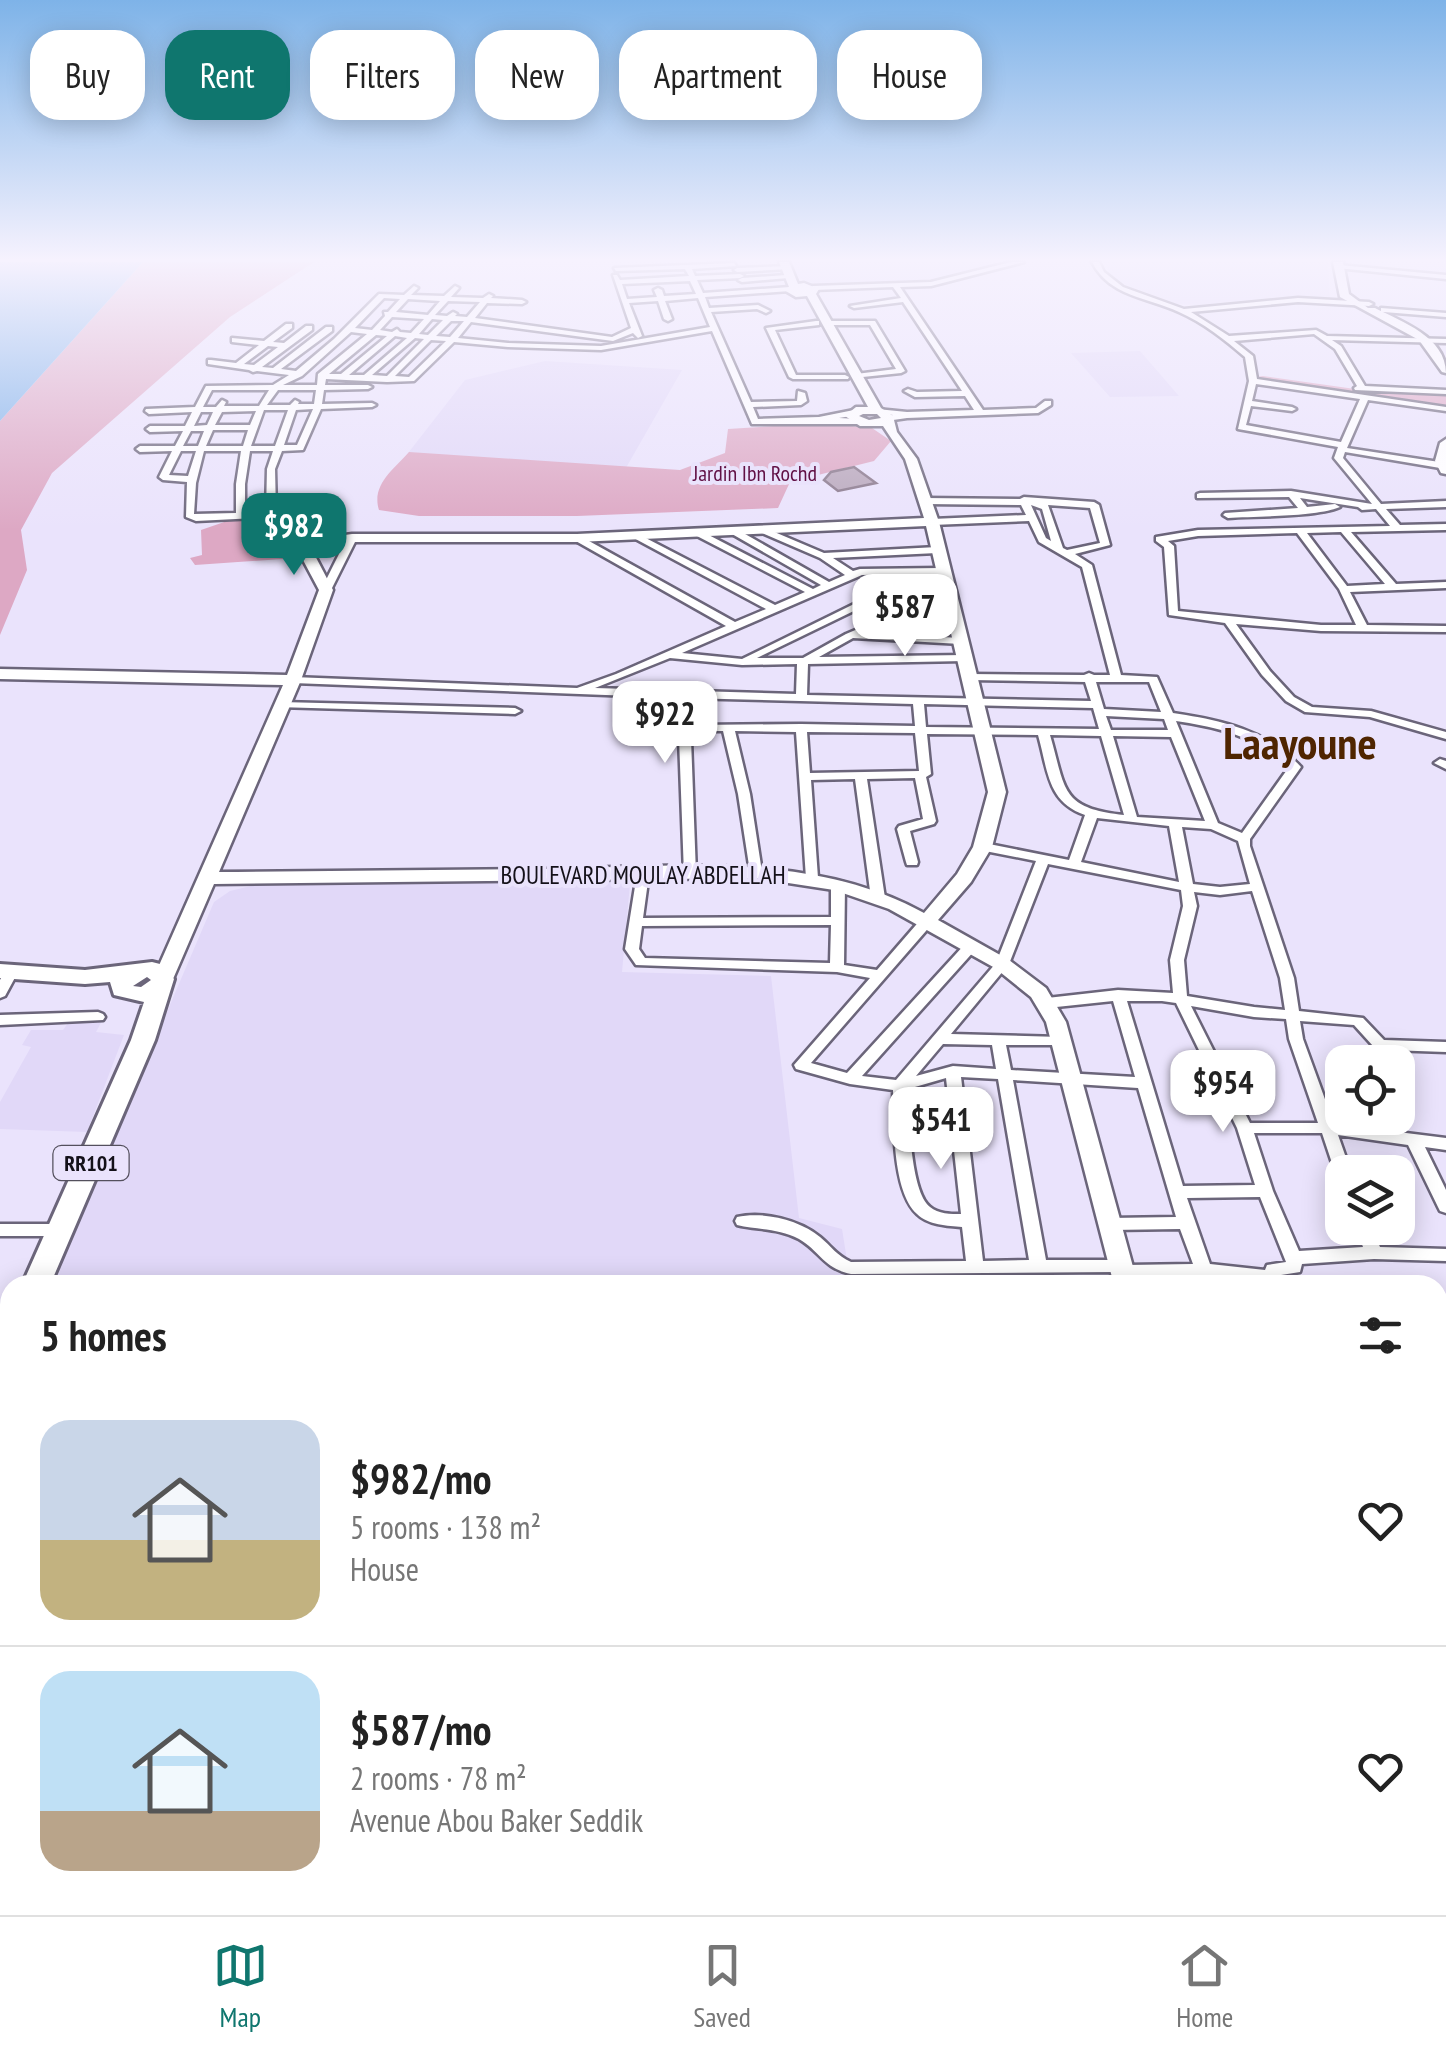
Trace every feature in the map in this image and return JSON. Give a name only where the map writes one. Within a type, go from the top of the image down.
[{"type":"main road","points":[[838,351],[911,458],[932,522],[939,571],[949,593],[996,792],[984,847],[970,872],[927,921]]},
{"type":"main road","points":[[851,376],[859,417]]},
{"type":"main road","points":[[859,417],[885,418]]},
{"type":"main road","points":[[859,417],[885,418]]},
{"type":"main road","points":[[1445,468],[1446,444]]},
{"type":"main road","points":[[4,979],[85,976],[131,983],[149,994],[163,982],[293,680],[326,590],[302,545],[352,538],[577,538],[932,522]]},
{"type":"main road","points":[[0,674],[293,680]]},
{"type":"main road","name":"BOULEVARD MOULAY ABDELLAH","points":[[210,878],[756,872],[812,878],[878,898],[1002,964],[1047,1003],[1072,1076],[1123,1274]]},
{"type":"main road","points":[[131,983],[182,942]]},
{"type":"main road","name":"RR101","points":[[40,1275],[143,1040],[163,982]]},
{"type":"main road","points":[[131,983],[143,1040]]},
{"type":"street","points":[[257,351],[239,367],[198,448],[189,479],[191,518],[271,512],[284,517],[302,545]]},
{"type":"street","points":[[252,370],[277,351]]},
{"type":"street","points":[[274,371],[299,351]]},
{"type":"street","points":[[241,514],[238,485],[263,406],[276,387],[327,351]]},
{"type":"street","points":[[140,449],[300,448],[318,406],[322,376],[351,351]]},
{"type":"street","points":[[355,351],[430,362]]},
{"type":"street","points":[[211,362],[322,376],[368,375],[395,351]]},
{"type":"street","points":[[386,380],[417,351]]},
{"type":"street","points":[[368,375],[368,379],[408,380],[441,351]]},
{"type":"street","points":[[725,351],[755,422],[859,417]]},
{"type":"street","points":[[781,351],[793,377],[901,371],[889,351]]},
{"type":"street","points":[[941,351],[980,412]]},
{"type":"street","points":[[1243,351],[1249,356],[1253,377],[1240,424],[1246,428],[1445,468]]},
{"type":"street","points":[[1337,351],[1364,393]]},
{"type":"street","points":[[345,374],[371,353]]},
{"type":"street","points":[[1253,377],[1446,409]]},
{"type":"street","points":[[271,512],[271,469],[300,387]]},
{"type":"street","points":[[189,479],[164,477],[208,388],[368,387]]},
{"type":"street","points":[[908,391],[915,395],[968,392]]},
{"type":"street","points":[[1364,393],[1446,392]]},
{"type":"street","points":[[1364,393],[1341,447],[1340,462],[1373,506],[1397,528]]},
{"type":"street","points":[[747,405],[798,402],[803,401],[802,394]]},
{"type":"street","points":[[885,418],[1038,410],[1048,403]]},
{"type":"street","points":[[1248,403],[1292,409]]},
{"type":"street","points":[[149,411],[220,406],[372,405]]},
{"type":"street","points":[[150,429],[310,424]]},
{"type":"street","points":[[1200,496],[1291,494],[1373,506]]},
{"type":"street","points":[[1291,494],[1305,510]]},
{"type":"street","points":[[1024,500],[1038,535],[1084,561],[1092,576],[1100,626],[1116,676]]},
{"type":"street","points":[[925,501],[1024,500],[1094,505],[1105,545],[1062,552]]},
{"type":"street","points":[[1038,502],[1046,508],[1062,552]]},
{"type":"street","points":[[1228,514],[1446,504]]},
{"type":"street","points":[[1344,507],[1363,530]]},
{"type":"street","points":[[932,522],[1032,518]]},
{"type":"street","points":[[1445,528],[1198,533],[1159,539],[1168,546],[1173,613],[1363,628],[1446,629]]},
{"type":"street","points":[[1344,530],[1394,587]]},
{"type":"street","points":[[765,531],[823,556],[852,575]]},
{"type":"street","points":[[735,532],[826,584]]},
{"type":"street","points":[[1300,532],[1344,589],[1363,628]]},
{"type":"street","points":[[698,533],[810,591]]},
{"type":"street","points":[[634,536],[772,608]]},
{"type":"street","points":[[326,590],[352,538]]},
{"type":"street","points":[[577,538],[732,625]]},
{"type":"street","points":[[823,556],[938,550]]},
{"type":"street","points":[[578,690],[620,676],[852,575],[884,570],[939,571]]},
{"type":"street","points":[[742,662],[889,588],[939,571]]},
{"type":"street","points":[[1344,589],[1446,585]]},
{"type":"street","points":[[803,662],[850,636],[949,593]]},
{"type":"street","points":[[1228,620],[1266,673],[1290,699],[1308,710],[1371,714],[1446,736]]},
{"type":"street","points":[[850,636],[963,649]]},
{"type":"street","points":[[655,659],[706,655],[742,662],[803,662],[963,649]]},
{"type":"street","points":[[801,696],[803,662]]},
{"type":"street","points":[[620,676],[635,693]]},
{"type":"street","points":[[1089,676],[1131,818]]},
{"type":"street","points":[[970,677],[1154,679],[1213,825]]},
{"type":"street","points":[[293,680],[1099,708],[1167,714],[1241,735],[1278,752],[1293,764],[1294,771],[1244,839],[1255,887],[1286,978],[1289,1015],[1325,1128],[1245,1128]]},
{"type":"street","points":[[806,777],[920,775],[926,771],[918,700]]},
{"type":"street","points":[[282,705],[515,711]]},
{"type":"street","points":[[728,726],[756,872]]},
{"type":"street","points":[[801,727],[812,878]]},
{"type":"street","points":[[690,874],[685,738],[697,728],[1176,734]]},
{"type":"street","points":[[1043,732],[1066,800],[1092,814],[1213,825],[1244,839]]},
{"type":"street","points":[[869,825],[904,829],[930,821],[920,775]]},
{"type":"street","points":[[861,776],[878,898]]},
{"type":"street","points":[[1074,863],[1092,814]]},
{"type":"street","points":[[1175,823],[1190,906],[1177,960],[1180,998],[1245,1128],[1294,1258],[1294,1267],[1272,1270],[1273,1275]]},
{"type":"street","points":[[904,829],[912,862]]},
{"type":"street","points":[[984,847],[1186,887],[1220,891],[1255,887]]},
{"type":"street","points":[[970,1221],[935,1217],[916,1203],[910,1182],[900,1086],[1002,964],[1044,858]]},
{"type":"street","points":[[643,874],[632,953],[637,960],[648,964],[836,968],[882,975]]},
{"type":"street","points":[[836,968],[838,885]]},
{"type":"street","points":[[636,922],[838,920]]},
{"type":"street","points":[[927,921],[801,1061],[804,1067],[900,1086],[953,1072],[1072,1076],[1143,1084]]},
{"type":"street","points":[[850,1079],[971,946]]},
{"type":"street","points":[[1047,1003],[1118,995],[1180,998],[1358,1021],[1380,1045]]},
{"type":"street","points":[[1118,995],[1186,1223],[1204,1270]]},
{"type":"street","points":[[0,1020],[98,1018]]},
{"type":"street","points":[[944,1038],[1061,1042]]},
{"type":"street","points":[[998,1040],[1039,1266]]},
{"type":"street","points":[[1415,1046],[1446,1047]]},
{"type":"street","points":[[953,1072],[975,1267]]},
{"type":"street","points":[[1377,1135],[1446,1144]]},
{"type":"street","points":[[1414,1140],[1446,1206]]},
{"type":"street","points":[[1178,1192],[1266,1191]]},
{"type":"street","points":[[743,1221],[776,1222],[790,1228],[818,1244],[832,1261],[851,1268],[1039,1266],[1123,1274],[1204,1270],[1236,1275]]},
{"type":"street","points":[[1111,1224],[1186,1223]]},
{"type":"street","points":[[0,1230],[60,1230]]},
{"type":"street","points":[[1371,1245],[1374,1252]]},
{"type":"street","points":[[1294,1258],[1374,1252],[1446,1256]]},
{"type":"shaded area","points":[[1140,351],[1179,396],[1110,397],[1071,353]]},
{"type":"shaded area","points":[[545,361],[682,370],[623,473],[405,457],[465,380]]},
{"type":"shaded area","points":[[615,880],[630,884],[622,972],[771,976],[799,1218],[842,1229],[847,1260],[933,1260],[935,1275],[54,1275],[214,902],[230,891],[255,885]]},
{"type":"shaded area","points":[[104,1017],[96,1032],[124,1035],[87,1132],[0,1129],[0,1102],[31,1047],[22,1045],[31,1030],[63,1030],[71,1019]]},
{"type":"green space","points":[[63,351],[191,351],[52,473],[21,530],[27,570],[0,635],[0,421]]},
{"type":"green space","points":[[1255,377],[1362,390],[1446,392],[1446,407]]},
{"type":"green space","name":"Jardin Ibn Rochd","points":[[821,423],[872,428],[891,441],[874,461],[790,482],[778,508],[577,516],[419,516],[379,510],[377,501],[381,485],[409,452],[680,470],[725,453],[728,429]]},
{"type":"green space","points":[[230,520],[275,520],[296,558],[195,565],[190,558],[202,555],[201,530]]},
{"type":"water","points":[[0,351],[63,351],[0,421]]},
{"type":"building","points":[[854,467],[876,483],[838,491],[824,480],[831,472]]},
{"type":"district","name":"Laayoune","points":[[1300,743]]}]
